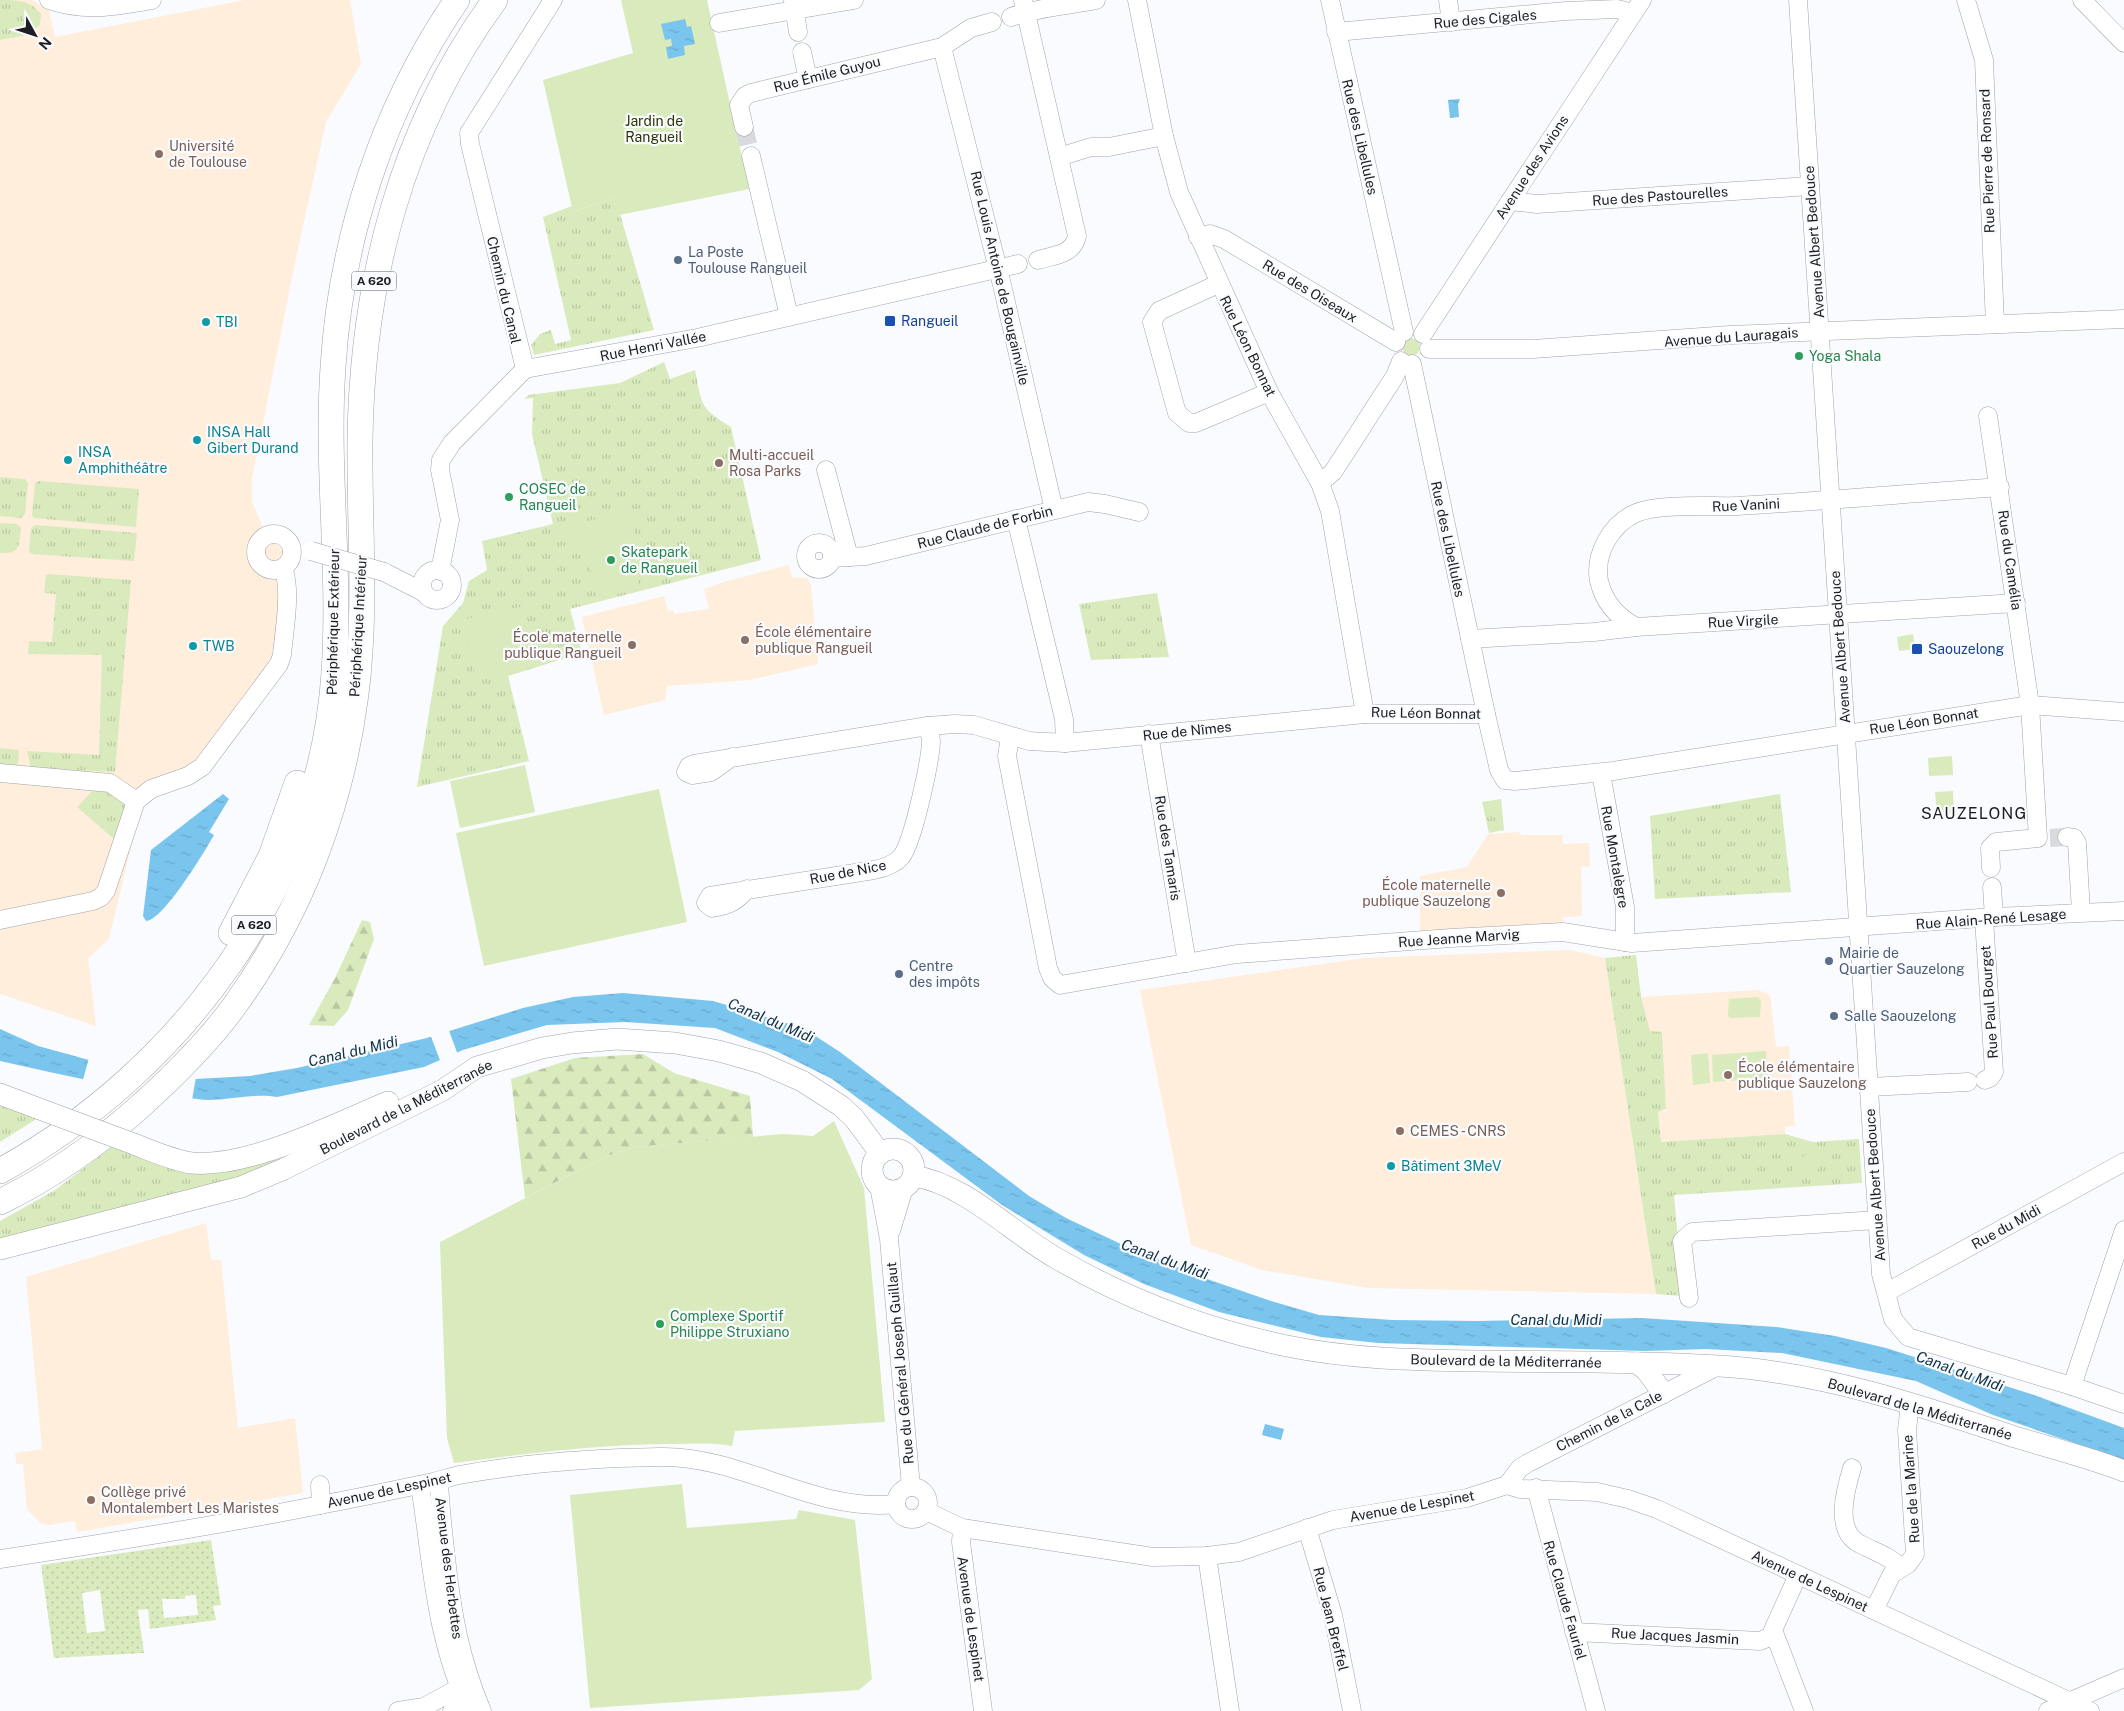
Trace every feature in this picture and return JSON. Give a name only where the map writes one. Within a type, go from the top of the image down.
[{"type":"highway","name":"Périphérique Extérieur","points":[[0,1171],[33,1153],[101,1105],[136,1074],[202,1001],[224,973],[266,907],[281,878],[298,836],[317,778],[327,735],[334,673],[336,582],[332,368],[344,277],[355,227],[383,141],[415,71],[457,0]]},
{"type":"highway","name":"Périphérique Intérieur","points":[[0,1202],[53,1173],[104,1137],[170,1079],[223,1019],[249,984],[283,928],[309,870],[340,782],[356,693],[362,588],[361,383],[370,308],[380,252],[411,154],[424,123],[454,64],[495,0]]},
{"type":"highway","points":[[0,1152],[64,1116],[98,1090],[163,1025],[202,979],[239,921],[271,856],[302,770],[320,687],[326,614],[336,582]]},
{"type":"main road","name":"Boulevard de la Méditerranée","points":[[0,1249],[241,1187],[284,1169],[443,1090],[477,1068],[542,1048],[572,1043],[617,1039],[644,1040],[699,1046],[761,1063],[823,1093],[854,1118],[880,1153]]},
{"type":"main road","points":[[0,1094],[168,1157],[192,1163],[230,1160],[255,1154],[477,1068]]},
{"type":"main road","points":[[891,1148],[903,1150],[914,1164],[909,1182],[888,1191],[879,1186],[872,1173],[875,1159],[880,1153],[891,1148]]},
{"type":"main road","name":"Boulevard de la Méditerranée","points":[[909,1182],[954,1191],[1056,1258],[1124,1293],[1185,1318],[1287,1346],[1363,1357],[1637,1363],[1719,1366],[1780,1372],[1841,1385],[1910,1404],[2124,1471]]},
{"type":"main road","points":[[1637,1363],[1646,1370],[1662,1393]]},
{"type":"street","points":[[49,0],[64,5],[90,9],[152,0]]},
{"type":"street","name":"Chemin du Canal","points":[[525,369],[519,354],[469,133],[553,0]]},
{"type":"street","points":[[718,23],[793,5],[854,0]]},
{"type":"street","points":[[1038,260],[1067,253],[1076,242],[1076,236],[1059,157],[1020,10],[1073,5],[1096,0]]},
{"type":"street","name":"Rue Léon Bonnat","points":[[1136,0],[1164,136],[1179,192],[1218,284],[1269,392],[1320,483],[1336,538],[1365,714],[1486,714],[1499,770],[1504,780],[1601,773],[2030,705],[2124,712]]},
{"type":"street","name":"Rue des Libellules","points":[[1330,0],[1400,337]]},
{"type":"street","points":[[1448,0],[1451,22]]},
{"type":"street","name":"Avenue Albert Bedouce","points":[[1798,0],[1836,614],[1846,733],[1881,1274],[1893,1319],[1908,1337],[2072,1386],[2124,1404]]},
{"type":"street","name":"Rue Pierre de Ronsard","points":[[1966,0],[1984,60],[1995,324]]},
{"type":"street","points":[[2082,0],[2124,43]]},
{"type":"street","points":[[793,5],[798,32]]},
{"type":"street","name":"Rue des Cigales","points":[[1336,32],[1451,22],[1566,6],[1617,8],[1637,6]]},
{"type":"street","name":"Avenue des Avions","points":[[1426,342],[1510,201],[1637,6]]},
{"type":"street","name":"Rue Émile Guyou","points":[[744,127],[740,105],[745,96],[942,47],[971,28],[992,22]]},
{"type":"street","name":"Rue Louis Antoine de Bougainville","points":[[942,47],[998,269],[1054,510]]},
{"type":"street","points":[[802,52],[808,79]]},
{"type":"street","points":[[1059,157],[1091,146],[1109,147],[1164,136]]},
{"type":"street","points":[[751,156],[785,317],[1018,264]]},
{"type":"street","name":"Rue des Pastourelles","points":[[1510,201],[1536,204],[1810,186]]},
{"type":"street","name":"Rue des Oiseaux","points":[[1201,244],[1213,243],[1224,239],[1400,337]]},
{"type":"street","points":[[1218,284],[1159,311],[1152,322],[1177,413],[1188,423],[1196,423],[1269,392]]},
{"type":"street","name":"Rue Henri Vallée","points":[[525,369],[655,346],[785,317]]},
{"type":"street","name":"Avenue du Lauragais","points":[[1426,342],[1532,349],[1730,336],[2124,319]]},
{"type":"street","points":[[1320,483],[1333,472],[1395,376],[1407,362],[1425,358],[1426,342],[1414,331],[1400,337],[1395,352],[1407,362]]},
{"type":"street","name":"Rue des Libellules","points":[[1407,362],[1486,714]]},
{"type":"street","points":[[423,592],[422,582],[434,572],[450,520],[440,470],[441,460],[452,443],[525,369]]},
{"type":"street","name":"Rue du Camélia","points":[[1988,416],[2000,487],[2030,705],[2052,837]]},
{"type":"street","name":"Rue Claude de Forbin","points":[[826,470],[840,558],[866,556],[1088,502],[1138,512]]},
{"type":"street","name":"Rue Vanini","points":[[1636,627],[1618,615],[1605,598],[1597,571],[1605,542],[1623,522],[1637,513],[1661,509],[2000,487]]},
{"type":"street","points":[[1016,519],[1064,719],[1065,743]]},
{"type":"street","points":[[276,534],[287,540],[291,548],[290,561],[283,568],[272,570],[261,565],[256,557],[258,543],[264,537],[276,534]]},
{"type":"street","points":[[291,548],[296,546],[384,572],[423,592],[434,600],[446,597],[451,592],[450,578],[434,572],[384,572]]},
{"type":"street","points":[[0,920],[93,901],[106,892],[136,801],[151,789],[188,776],[202,766],[279,664],[282,655],[286,593],[286,574],[283,568]]},
{"type":"street","name":"Rue Virgile","points":[[1470,640],[1594,632],[1636,627],[2016,603]]},
{"type":"street","name":"Rue de Nîmes","points":[[732,758],[928,726],[955,724],[974,725],[1029,741],[1065,743],[1365,714]]},
{"type":"street","name":"Rue de Nice","points":[[747,889],[874,870],[896,862],[907,846],[926,775],[930,742],[928,726]]},
{"type":"street","name":"Rue des Tamaris","points":[[1149,734],[1186,962]]},
{"type":"street","name":"Rue Jeanne Marvig","points":[[1010,737],[1007,756],[1048,968],[1052,978],[1060,985],[1186,962],[1277,951],[1563,932],[1625,942],[1859,927]]},
{"type":"street","points":[[0,773],[110,783],[136,801]]},
{"type":"street","name":"Rue Montalègre","points":[[1601,773],[1625,907],[1625,942]]},
{"type":"street","points":[[1991,868],[1990,848],[1996,842],[2052,837],[2074,838],[2077,843],[2081,912]]},
{"type":"street","points":[[1989,918],[1992,887]]},
{"type":"street","name":"Rue Alain-René Lesage","points":[[1859,927],[2081,912],[2124,911]]},
{"type":"street","name":"Rue Paul Bourget","points":[[1869,1087],[1976,1081],[1990,1078],[1994,1072],[1989,918]]},
{"type":"street","name":"Rue du Midi","points":[[1887,1292],[2124,1162]]},
{"type":"street","name":"Rue du Général Joseph Guillaut","points":[[889,1239],[893,1219],[909,1182]]},
{"type":"street","name":"Rue du Général Joseph Guillaut","points":[[879,1186],[889,1239],[911,1487]]},
{"type":"street","points":[[1690,1298],[1682,1242],[1692,1232],[1877,1220]]},
{"type":"street","points":[[2072,1386],[2124,1230]]},
{"type":"street","name":"Chemin de la Cale","points":[[1507,1485],[1520,1468],[1528,1463],[1662,1393],[1719,1366]]},
{"type":"street","name":"Rue de la Marine","points":[[1874,1610],[1889,1579],[1911,1561],[1915,1554],[1916,1542],[1908,1430],[1910,1404]]},
{"type":"street","name":"Avenue de Lespinet","points":[[0,1559],[181,1532],[420,1485],[458,1475],[553,1464],[670,1457],[718,1464],[795,1489],[830,1497],[867,1504],[896,1504]]},
{"type":"street","points":[[1852,1468],[1848,1482],[1844,1519],[1847,1534],[1857,1543],[1894,1561],[1901,1568]]},
{"type":"street","name":"Avenue des Herbettes","points":[[439,1481],[454,1626],[470,1708]]},
{"type":"street","points":[[320,1485],[321,1505]]},
{"type":"street","name":"Avenue des Herbettes","points":[[420,1485],[442,1636],[465,1685]]},
{"type":"street","name":"Avenue de Lespinet","points":[[926,1511],[962,1528],[1144,1556],[1207,1556],[1239,1552],[1307,1528],[1348,1517],[1467,1498],[1507,1485],[1521,1489],[1536,1488],[1597,1492],[1628,1499],[1657,1509],[2090,1711]]},
{"type":"street","points":[[911,1487],[919,1489],[926,1496],[926,1511],[919,1518],[910,1519],[902,1515],[896,1504],[900,1493],[911,1487]]},
{"type":"street","name":"Rue Claude Fauriel","points":[[1536,1488],[1596,1711]]},
{"type":"street","name":"Avenue de Lespinet","points":[[962,1528],[961,1542],[983,1711]]},
{"type":"street","name":"Rue Jean Breffel","points":[[1307,1528],[1333,1615],[1352,1711]]},
{"type":"street","points":[[1207,1556],[1230,1711]]},
{"type":"street","points":[[1798,1575],[1774,1625],[1774,1635],[1804,1711]]},
{"type":"street","name":"Rue Jacques Jasmin","points":[[1574,1632],[1760,1641],[1774,1635]]},
{"type":"street","points":[[2048,1711],[2124,1678]]},
{"type":"street","points":[[398,1711],[424,1707],[465,1685]]},
{"type":"shaded area","points":[[0,0],[32,0],[49,11],[55,37],[245,0],[350,0],[361,64],[326,122],[295,262],[252,478],[252,502],[263,528],[295,566],[286,667],[208,769],[158,793],[141,806],[109,939],[88,958],[96,1026],[0,994]]},
{"type":"shaded area","name":"École élémentaire publique Rangueil","points":[[789,565],[792,577],[807,578],[811,585],[818,664],[750,680],[667,686],[665,700],[604,715],[582,617],[664,596],[668,611],[673,610],[674,614],[709,609],[704,589]]},
{"type":"shaded area","name":"École maternelle publique Sauzelong","points":[[1520,832],[1521,835],[1563,835],[1563,844],[1589,843],[1590,866],[1581,867],[1582,916],[1563,917],[1563,927],[1420,932],[1420,876],[1467,867],[1488,834]]},
{"type":"shaded area","name":"CEMES - CNRS","points":[[1570,950],[1605,958],[1656,1294],[1369,1288],[1262,1270],[1191,1245],[1140,990],[1365,958]]},
{"type":"shaded area","name":"École élémentaire publique Sauzelong","points":[[1758,990],[1770,995],[1776,1047],[1789,1046],[1795,1126],[1785,1127],[1785,1134],[1661,1142],[1658,1111],[1666,1111],[1662,1033],[1650,1032],[1644,1017],[1641,997]]},
{"type":"shaded area","points":[[206,1223],[211,1260],[221,1260],[238,1428],[295,1418],[303,1493],[77,1532],[75,1521],[49,1525],[41,1523],[27,1510],[23,1464],[16,1464],[15,1453],[42,1449],[26,1277]]},
{"type":"green space","points":[[0,0],[28,3],[41,14],[40,25],[27,35],[0,40]]},
{"type":"green space","name":"Jardin de Rangueil","points":[[621,0],[707,0],[749,189],[619,215],[615,197],[573,212],[543,80],[633,53]]},
{"type":"green space","points":[[615,197],[654,330],[534,355],[531,345],[540,334],[551,330],[555,344],[571,340],[543,217],[572,206],[573,212]]},
{"type":"green space","points":[[1411,338],[1417,341],[1420,347],[1417,353],[1411,356],[1405,353],[1402,347],[1405,341]]},
{"type":"green space","points":[[664,362],[670,379],[695,370],[701,398],[707,410],[731,427],[761,560],[570,609],[582,653],[508,676],[529,761],[417,787],[443,626],[463,603],[469,581],[487,570],[482,541],[553,524],[532,434],[533,398],[524,399],[529,395],[620,383]]},
{"type":"green space","points":[[0,477],[25,479],[28,483],[25,514],[21,518],[0,516]]},
{"type":"green space","points":[[38,481],[139,489],[136,527],[34,518],[32,515],[35,484]]},
{"type":"green space","name":"Skatepark de Rangueil","points":[[632,511],[639,589],[607,596],[566,532],[570,525]]},
{"type":"green space","points":[[0,523],[17,524],[21,528],[18,547],[12,552],[0,553]]},
{"type":"green space","points":[[35,525],[137,533],[134,561],[32,554],[29,552],[31,528]]},
{"type":"green space","points":[[46,575],[131,580],[115,772],[31,768],[27,751],[99,755],[102,655],[28,654],[29,641],[52,642],[56,594],[44,593]]},
{"type":"green space","points":[[1157,593],[1169,657],[1091,660],[1079,604]]},
{"type":"green space","points":[[524,606],[539,666],[477,681],[461,620]]},
{"type":"green space","points":[[1913,634],[1915,649],[1899,651],[1897,637]]},
{"type":"green space","points":[[0,748],[19,750],[18,766],[0,765]]},
{"type":"green space","points":[[1952,756],[1953,775],[1929,776],[1928,758]]},
{"type":"green space","points":[[525,765],[535,812],[460,828],[450,781]]},
{"type":"green space","points":[[98,785],[126,805],[114,839],[77,807]]},
{"type":"green space","points":[[659,789],[687,922],[484,966],[456,833]]},
{"type":"green space","points":[[1953,791],[1954,814],[1937,815],[1935,792]]},
{"type":"green space","points":[[1780,794],[1791,892],[1655,899],[1650,816]]},
{"type":"green space","points":[[1501,799],[1504,830],[1489,833],[1482,802]]},
{"type":"green space","points":[[362,920],[370,922],[374,939],[348,1010],[334,1026],[309,1025],[335,978]]},
{"type":"green space","points":[[1636,955],[1641,997],[1650,1031],[1662,1032],[1666,1109],[1658,1112],[1661,1142],[1785,1134],[1813,1142],[1859,1139],[1862,1183],[1674,1195],[1683,1296],[1656,1294],[1605,958]]},
{"type":"green space","points":[[1758,997],[1761,1001],[1760,1017],[1730,1018],[1728,1016],[1729,999]]},
{"type":"green space","points":[[1766,1051],[1768,1078],[1713,1082],[1712,1055]]},
{"type":"green space","points":[[1708,1053],[1710,1083],[1693,1085],[1691,1055]]},
{"type":"green space","points":[[643,1054],[674,1073],[750,1096],[753,1137],[635,1147],[607,1156],[525,1198],[511,1079],[575,1058]]},
{"type":"green space","points":[[0,1103],[38,1118],[0,1142]]},
{"type":"green space","name":"Complexe Sportif Philippe Struxiano","points":[[834,1121],[864,1188],[885,1422],[735,1431],[732,1446],[717,1444],[644,1444],[562,1450],[454,1463],[447,1438],[440,1242],[607,1156],[635,1147],[783,1134],[813,1136]]},
{"type":"green space","points":[[1818,1145],[1827,1158],[1813,1175],[1792,1171],[1803,1157]]},
{"type":"green space","points":[[113,1146],[159,1165],[276,1158],[276,1163],[254,1174],[0,1241],[0,1221],[55,1190]]},
{"type":"green space","points":[[682,1484],[687,1528],[796,1519],[799,1510],[855,1520],[872,1679],[859,1690],[590,1708],[570,1495]]},
{"type":"green space","points":[[211,1540],[221,1605],[213,1606],[216,1620],[150,1629],[148,1609],[138,1610],[144,1653],[54,1658],[41,1565]],"holes":[[[100,1590],[105,1631],[87,1633],[82,1593]],[[196,1595],[198,1615],[164,1618],[162,1599],[185,1599],[185,1596]]]},
{"type":"water","points":[[685,19],[687,27],[691,26],[695,44],[684,46],[685,55],[668,59],[666,47],[672,46],[671,39],[665,40],[661,24]]},
{"type":"water","points":[[1460,99],[1458,104],[1459,117],[1450,118],[1448,100]]},
{"type":"water","points":[[223,794],[229,799],[209,832],[214,835],[173,898],[163,910],[146,921],[143,916],[151,850]]},
{"type":"water","name":"Canal du Midi","points":[[623,993],[713,1001],[803,1028],[840,1052],[1029,1196],[1066,1218],[1123,1245],[1207,1279],[1271,1301],[1319,1315],[1392,1320],[1477,1321],[1642,1318],[1776,1327],[1835,1336],[1886,1348],[2034,1395],[2124,1428],[2124,1460],[1993,1415],[1916,1381],[1782,1353],[1706,1349],[1645,1351],[1378,1343],[1321,1337],[1219,1312],[1144,1284],[1084,1255],[1002,1205],[832,1079],[778,1052],[715,1028],[625,1022],[547,1025],[463,1050],[424,1067],[277,1097],[257,1096],[217,1100],[197,1099],[148,1091],[0,1061],[0,1029],[38,1046],[89,1060],[195,1079],[250,1076],[297,1068],[427,1038],[523,1008],[573,997]]},
{"type":"water","points":[[1265,1424],[1284,1429],[1281,1440],[1262,1435]]},
{"type":"pier","points":[[448,1028],[458,1055],[441,1063],[430,1034]]},
{"type":"pier","points":[[89,1058],[196,1077],[192,1100],[82,1083]]},
{"type":"tunnel","points":[[744,127],[751,156]]},
{"type":"tunnel","points":[[2050,838],[2067,837]]},
{"type":"place","name":"Université de Toulouse","points":[[159,154]]},
{"type":"place","name":"La Poste Toulouse Rangueil","points":[[678,260]]},
{"type":"place","name":"Rangueil","points":[[890,321]]},
{"type":"place","name":"TBI","points":[[206,322]]},
{"type":"place","name":"Yoga Shala","points":[[1799,356]]},
{"type":"place","name":"INSA Hall Gibert Durand","points":[[197,440]]},
{"type":"place","name":"INSA Amphithéâtre","points":[[68,460]]},
{"type":"place","name":"Multi-accueil Rosa Parks","points":[[719,463]]},
{"type":"place","name":"COSEC de Rangueil","points":[[509,497]]},
{"type":"place","name":"Skatepark de Rangueil","points":[[611,560]]},
{"type":"place","name":"École élémentaire publique Rangueil","points":[[745,640]]},
{"type":"place","name":"École maternelle publique Rangueil","points":[[632,645]]},
{"type":"place","name":"TWB","points":[[193,646]]},
{"type":"place","name":"Saouzelong","points":[[1917,649]]},
{"type":"place","name":"École maternelle publique Sauzelong","points":[[1501,893]]},
{"type":"place","name":"Mairie de Quartier Sauzelong","points":[[1829,961]]},
{"type":"place","name":"Centre des impôts","points":[[899,974]]},
{"type":"place","name":"Salle Saouzelong","points":[[1834,1016]]},
{"type":"place","name":"École élémentaire publique Sauzelong","points":[[1728,1075]]},
{"type":"place","name":"CEMES - CNRS","points":[[1400,1131]]},
{"type":"place","name":"Bâtiment 3MeV","points":[[1391,1166]]},
{"type":"place","name":"Complexe Sportif Philippe Struxiano","points":[[660,1324]]},
{"type":"place","name":"Collège privé Montalembert Les Maristes","points":[[91,1500]]},
{"type":"district","name":"SAUZELONG","points":[[1974,813]]}]
